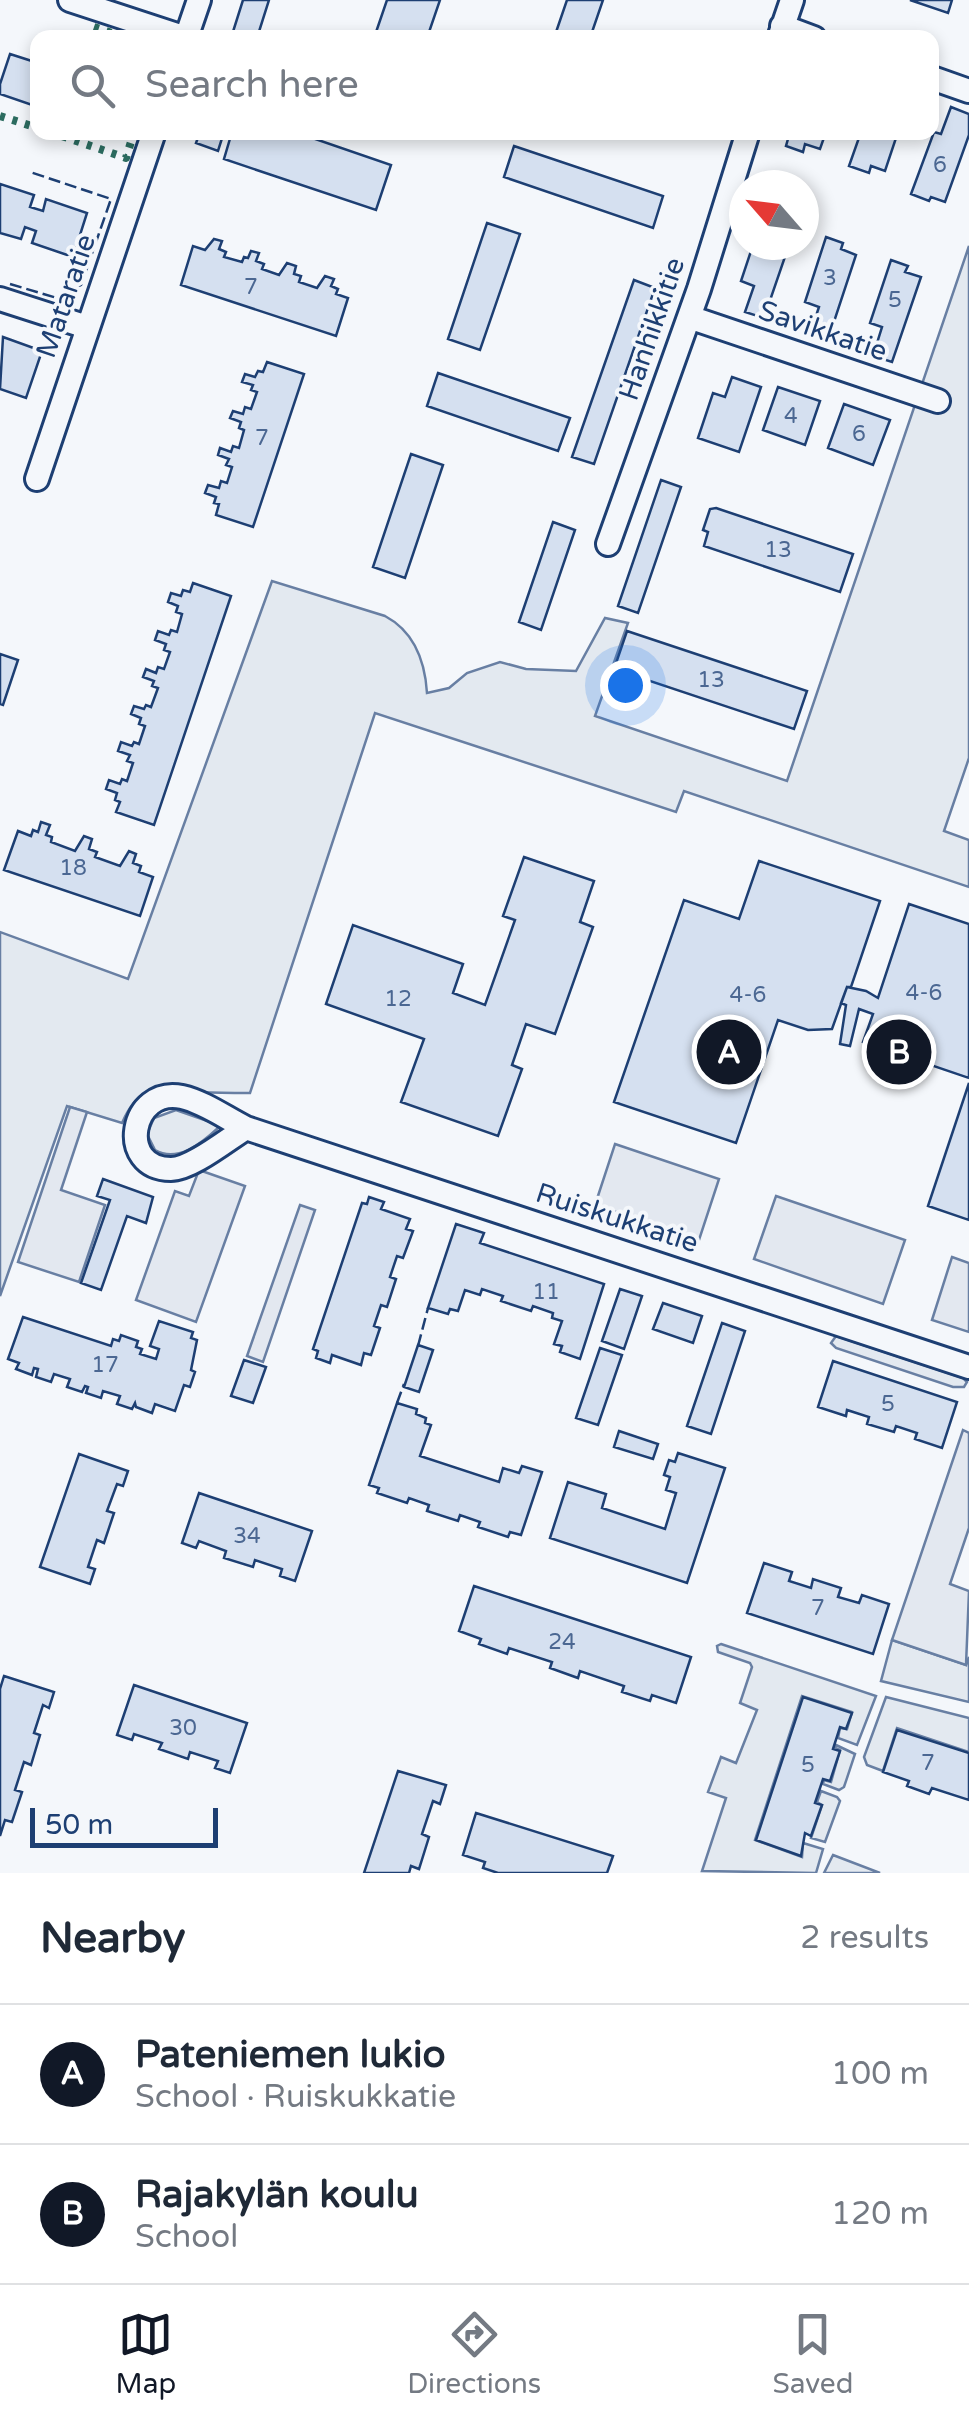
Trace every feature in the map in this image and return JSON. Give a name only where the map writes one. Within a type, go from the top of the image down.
[{"type":"street","points":[[70,0],[162,30]]},
{"type":"street","points":[[189,30],[199,0]]},
{"type":"street","points":[[781,30],[792,0]]},
{"type":"street","points":[[939,80],[969,91]]},
{"type":"street","name":"Mataratie","points":[[38,478],[151,140]]},
{"type":"street","name":"Hanhikkitie","points":[[608,544],[689,317],[745,140]]},
{"type":"street","points":[[0,299],[86,327]]},
{"type":"street","name":"Savikkatie","points":[[689,317],[938,401]]},
{"type":"street","name":"Ruiskukkatie","points":[[246,1128],[969,1367]]},
{"type":"shaded area","points":[[969,246],[969,758],[944,831],[969,840],[969,887],[684,791],[676,812],[375,713],[250,1093],[154,1090],[137,1099],[122,1123],[67,1106],[0,1296],[0,932],[128,979],[272,581],[385,616],[395,623],[416,648],[427,693],[449,688],[467,673],[500,662],[526,669],[576,671],[605,618],[628,623],[595,716],[787,781]]},
{"type":"shaded area","points":[[70,1107],[87,1112],[61,1190],[105,1205],[79,1282],[18,1262]]},
{"type":"shaded area","points":[[176,1110],[218,1128],[180,1153],[155,1150],[147,1134],[154,1118]]},
{"type":"shaded area","points":[[615,1144],[719,1179],[699,1240],[595,1205]]},
{"type":"shaded area","points":[[199,1170],[245,1186],[196,1322],[136,1300],[175,1191],[189,1196]]},
{"type":"shaded area","points":[[776,1196],[905,1240],[883,1304],[754,1259]]},
{"type":"shaded area","points":[[300,1205],[315,1210],[263,1362],[247,1356]]},
{"type":"shaded area","points":[[952,1257],[969,1263],[969,1332],[932,1320]]},
{"type":"shaded area","points":[[836,1336],[967,1382],[964,1387],[953,1387],[836,1348],[831,1343]]},
{"type":"shaded area","points":[[963,1430],[969,1433],[969,1528],[950,1584],[969,1591],[966,1665],[892,1640]]},
{"type":"shaded area","points":[[892,1640],[966,1665],[969,1657],[969,1702],[881,1681]]},
{"type":"shaded area","points":[[721,1644],[876,1696],[857,1745],[838,1738],[840,1728],[847,1729],[852,1712],[802,1696],[755,1840],[802,1857],[803,1843],[823,1849],[816,1873],[702,1871],[726,1798],[708,1792],[721,1757],[736,1763],[757,1710],[740,1703],[750,1663],[718,1652],[717,1646]]},
{"type":"shaded area","points":[[886,1697],[969,1718],[969,1752],[897,1728],[883,1771],[867,1765],[864,1757]]},
{"type":"shaded area","points":[[836,1745],[855,1754],[844,1787],[839,1790],[823,1784],[824,1780],[831,1782],[840,1750]]},
{"type":"shaded area","points":[[821,1791],[840,1801],[825,1842],[811,1838],[822,1805],[817,1802]]},
{"type":"shaded area","points":[[833,1855],[880,1873],[824,1873]]},
{"type":"building","points":[[243,0],[269,0],[260,30],[234,30]]},
{"type":"building","points":[[387,0],[440,0],[430,30],[377,30]]},
{"type":"building","points":[[567,0],[603,0],[593,30],[557,30]]},
{"type":"building","points":[[910,0],[952,0],[948,13]]},
{"type":"building","points":[[10,54],[30,60],[30,104],[0,94]]},
{"type":"building","points":[[951,107],[969,114],[969,135],[945,202],[911,194],[931,140],[939,140]]},
{"type":"building","points":[[197,140],[221,140],[218,151],[196,143]]},
{"type":"building","points":[[230,140],[318,140],[391,165],[376,210],[224,159]]},
{"type":"building","points":[[788,140],[823,140],[820,149],[805,144],[803,152],[786,146]]},
{"type":"building","points":[[858,140],[895,140],[885,171],[871,166],[869,173],[849,166]]},
{"type":"building","points":[[514,146],[663,196],[653,228],[504,177]]},
{"type":"building","points":[[0,184],[34,195],[30,207],[43,211],[46,199],[87,213],[73,257],[32,243],[36,231],[25,227],[21,239],[0,233]]},
{"type":"building","points":[[487,223],[520,234],[480,350],[448,339]]},
{"type":"building","points":[[826,237],[843,243],[841,249],[856,255],[828,340],[810,334],[819,307],[805,302]]},
{"type":"building","points":[[214,239],[222,241],[219,249],[226,252],[224,257],[242,262],[251,251],[259,253],[256,261],[264,264],[262,269],[279,275],[287,263],[296,266],[294,274],[301,276],[299,282],[317,288],[325,276],[334,279],[331,286],[338,289],[336,294],[348,298],[336,336],[181,285],[193,246],[205,250]]},
{"type":"building","points":[[748,260],[784,260],[764,318],[745,312],[754,286],[741,281]]},
{"type":"building","points":[[891,260],[908,266],[905,272],[921,277],[892,362],[873,356],[882,327],[870,323]]},
{"type":"building","points":[[634,280],[655,288],[594,464],[572,457]]},
{"type":"building","points":[[3,337],[42,351],[26,398],[0,389]]},
{"type":"building","points":[[267,362],[304,374],[253,527],[216,515],[216,497],[205,493],[208,485],[219,488],[221,481],[227,483],[232,467],[226,465],[229,459],[218,455],[220,448],[231,452],[233,446],[239,448],[244,430],[239,428],[241,422],[230,418],[233,411],[243,414],[245,407],[251,409],[257,392],[251,390],[253,385],[242,382],[245,374],[255,377],[258,371],[263,372]]},
{"type":"building","points":[[438,373],[570,418],[558,451],[427,406]]},
{"type":"building","points":[[732,377],[761,387],[739,452],[698,438],[713,393],[725,397]]},
{"type":"building","points":[[778,387],[820,401],[805,445],[763,430]]},
{"type":"building","points":[[844,404],[890,420],[873,465],[828,448]]},
{"type":"building","points":[[411,454],[443,465],[405,578],[373,567]]},
{"type":"building","points":[[661,480],[681,487],[638,613],[618,606]]},
{"type":"building","points":[[710,509],[853,554],[840,592],[704,546],[708,532],[703,530]]},
{"type":"building","points":[[553,522],[575,530],[541,630],[519,622]]},
{"type":"building","points":[[193,583],[231,596],[154,825],[116,812],[120,802],[115,800],[117,793],[106,789],[109,780],[120,784],[122,779],[127,781],[133,763],[127,761],[130,755],[118,751],[121,742],[139,744],[145,726],[139,724],[141,718],[131,714],[134,706],[151,707],[158,688],[152,686],[154,681],[143,677],[146,669],[156,673],[158,667],[164,669],[170,652],[164,650],[166,644],[155,640],[158,631],[169,635],[171,630],[177,632],[182,614],[176,612],[178,606],[168,602],[171,593],[181,596],[183,590],[190,592]]},
{"type":"building","points":[[627,631],[807,691],[794,729],[614,669]]},
{"type":"building","points":[[0,654],[18,660],[3,705],[0,704]]},
{"type":"building","points":[[41,822],[50,825],[46,835],[52,837],[51,842],[75,851],[84,836],[92,839],[89,849],[97,852],[95,857],[120,866],[129,851],[136,854],[133,863],[141,866],[139,872],[153,877],[140,916],[4,870],[18,831],[31,836],[33,830],[38,832]]},
{"type":"building","points":[[524,857],[594,881],[580,922],[593,927],[555,1034],[526,1024],[512,1065],[522,1069],[498,1136],[401,1102],[424,1039],[326,1004],[353,925],[463,964],[453,993],[485,1005],[515,920],[503,916]]},
{"type":"building","points":[[759,861],[880,901],[851,987],[847,987],[832,1029],[808,1030],[778,1020],[736,1143],[614,1102],[684,900],[739,919]]},
{"type":"building","points":[[909,904],[969,924],[969,1078],[863,1042],[873,1014],[859,1009],[850,1046],[840,1044],[846,1005],[841,1003],[847,987],[878,998]]},
{"type":"building","points":[[969,1083],[969,1220],[928,1206]]},
{"type":"building","points":[[103,1179],[153,1197],[146,1223],[127,1216],[101,1290],[81,1283],[110,1200],[97,1196]]},
{"type":"building","points":[[369,1197],[384,1202],[381,1209],[410,1219],[406,1229],[413,1231],[403,1258],[397,1256],[390,1277],[396,1279],[387,1307],[381,1305],[374,1326],[380,1328],[371,1355],[364,1353],[361,1365],[332,1355],[330,1363],[316,1358],[318,1351],[313,1349],[362,1203],[367,1204]]},
{"type":"building","points":[[456,1224],[484,1233],[480,1243],[604,1284],[580,1359],[560,1352],[562,1346],[554,1344],[562,1321],[533,1306],[531,1311],[501,1301],[503,1296],[482,1289],[480,1295],[465,1290],[458,1311],[450,1309],[448,1314],[428,1308]]},
{"type":"building","points":[[620,1289],[642,1296],[624,1349],[602,1341]]},
{"type":"building","points":[[663,1303],[702,1316],[693,1343],[653,1329]]},
{"type":"building","points":[[23,1317],[111,1346],[113,1339],[119,1341],[121,1335],[138,1341],[140,1354],[156,1359],[159,1349],[150,1346],[159,1321],[193,1332],[191,1338],[197,1340],[190,1387],[184,1385],[175,1411],[155,1404],[152,1413],[135,1403],[132,1409],[117,1404],[120,1396],[103,1391],[101,1398],[86,1393],[85,1386],[82,1392],[67,1387],[70,1379],[54,1374],[51,1382],[36,1377],[38,1369],[34,1368],[32,1375],[16,1369],[19,1363],[8,1359]]},
{"type":"building","points":[[722,1323],[745,1331],[711,1434],[687,1426]]},
{"type":"building","points":[[418,1345],[433,1350],[419,1392],[404,1387]]},
{"type":"building","points":[[600,1348],[622,1355],[598,1425],[576,1418]]},
{"type":"building","points":[[244,1360],[266,1367],[253,1403],[231,1396]]},
{"type":"building","points":[[833,1361],[957,1402],[942,1448],[915,1439],[917,1433],[896,1426],[894,1432],[867,1424],[869,1417],[847,1410],[846,1416],[818,1407]]},
{"type":"building","points":[[397,1403],[417,1409],[416,1414],[431,1425],[420,1456],[499,1482],[503,1468],[519,1473],[522,1466],[542,1472],[521,1535],[510,1532],[508,1537],[478,1527],[480,1522],[460,1515],[458,1521],[427,1511],[429,1505],[377,1493],[379,1488],[369,1485]]},
{"type":"building","points":[[619,1431],[658,1444],[653,1459],[614,1447]]},
{"type":"building","points":[[678,1453],[725,1468],[687,1583],[550,1538],[568,1482],[606,1494],[602,1508],[665,1529],[676,1493],[666,1490],[670,1477],[664,1475],[669,1460],[675,1462]]},
{"type":"building","points":[[79,1454],[128,1471],[123,1486],[117,1484],[107,1511],[114,1513],[104,1543],[97,1540],[88,1567],[95,1569],[90,1584],[40,1567]]},
{"type":"building","points":[[199,1493],[312,1531],[295,1581],[280,1576],[282,1569],[255,1560],[253,1567],[224,1558],[226,1551],[199,1541],[196,1548],[182,1543]]},
{"type":"building","points":[[764,1563],[792,1572],[789,1581],[811,1588],[813,1579],[841,1588],[838,1597],[859,1603],[862,1595],[889,1604],[873,1654],[747,1613]]},
{"type":"building","points":[[474,1586],[691,1657],[676,1703],[652,1695],[650,1701],[622,1692],[624,1686],[580,1671],[578,1678],[550,1668],[552,1662],[509,1648],[507,1654],[479,1644],[481,1639],[459,1631]]},
{"type":"building","points":[[4,1676],[54,1692],[49,1708],[43,1705],[34,1733],[40,1735],[31,1765],[24,1762],[15,1790],[22,1792],[12,1822],[5,1820],[0,1836],[0,1689]]},
{"type":"building","points":[[134,1685],[247,1723],[230,1773],[215,1768],[218,1761],[190,1752],[188,1759],[159,1749],[162,1743],[134,1734],[132,1740],[117,1735]]},
{"type":"building","points":[[803,1697],[852,1713],[846,1729],[840,1727],[833,1749],[840,1751],[830,1781],[823,1779],[815,1803],[822,1805],[811,1836],[805,1833],[801,1856],[756,1840]]},
{"type":"building","points":[[897,1730],[969,1753],[969,1800],[932,1788],[929,1794],[907,1786],[909,1781],[883,1772]]},
{"type":"building","points":[[398,1771],[446,1785],[440,1804],[433,1801],[422,1834],[429,1837],[419,1869],[411,1866],[409,1873],[364,1873]]},
{"type":"building","points":[[476,1813],[613,1856],[607,1873],[498,1873],[483,1868],[485,1862],[463,1855]]},
{"type":"hedge","points":[[94,27],[103,30]]},
{"type":"hedge","points":[[0,116],[30,125]]},
{"type":"hedge","points":[[73,140],[126,158],[132,140]]},
{"type":"fence","points":[[10,284],[57,298],[81,285],[111,199],[30,172]]},
{"type":"fence","points":[[418,1346],[428,1308]]},
{"type":"fence","points":[[397,1403],[404,1384]]},
{"type":"place","name":"Pateniemen lukio","points":[[729,1052]]},
{"type":"place","name":"Rajakylän koulu","points":[[899,1052]]}]
